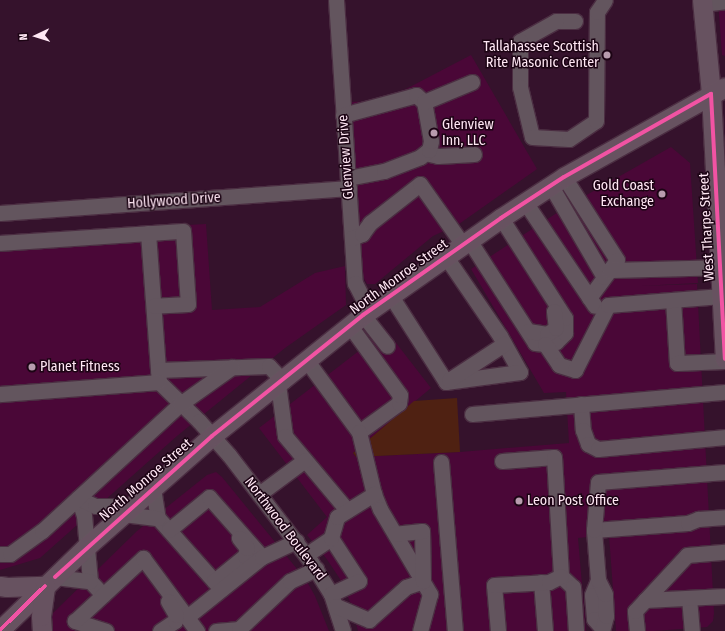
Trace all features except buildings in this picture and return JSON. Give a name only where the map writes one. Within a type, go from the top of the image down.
[{"type":"main road","name":"West Tharpe Street","points":[[702,2],[718,90],[725,360]]},
{"type":"main road","name":"North Monroe Street","points":[[1,629],[86,547],[212,436],[361,317],[501,218],[557,181],[718,90]]},
{"type":"main road","points":[[0,586],[6,587],[50,581],[41,616],[42,631]]},
{"type":"street","name":"Glenview Drive","points":[[336,0],[355,283],[361,317]]},
{"type":"street","points":[[576,21],[556,21],[520,41],[520,87],[532,137],[569,139],[596,121],[597,12],[604,0]]},
{"type":"street","points":[[702,2],[725,1]]},
{"type":"street","points":[[424,102],[472,82]]},
{"type":"street","points":[[344,115],[416,96],[424,102],[431,140],[428,150],[425,153],[438,156],[474,154]]},
{"type":"street","name":"Hollywood Drive","points":[[0,213],[348,183],[420,157],[425,153]]},
{"type":"street","points":[[557,181],[607,273]]},
{"type":"street","points":[[352,238],[362,234],[370,223],[420,184],[466,243],[535,343],[545,344],[556,342],[565,333],[565,318],[501,218]]},
{"type":"street","points":[[525,202],[602,317]]},
{"type":"street","points":[[0,244],[183,231],[188,304],[154,306]]},
{"type":"street","points":[[148,233],[158,376]]},
{"type":"street","points":[[525,255],[528,266],[554,312],[556,328],[547,334],[528,331]]},
{"type":"street","points":[[446,257],[504,344],[520,372],[446,382]]},
{"type":"street","points":[[589,298],[607,273],[722,264]]},
{"type":"street","points":[[391,296],[446,382]]},
{"type":"street","points":[[545,344],[559,365],[575,370],[608,305],[673,300],[723,299]]},
{"type":"street","points":[[673,300],[677,363],[725,360]]},
{"type":"street","points":[[361,317],[387,346]]},
{"type":"street","points":[[358,432],[399,403],[401,399],[361,317]]},
{"type":"street","points":[[446,382],[504,344]]},
{"type":"street","points":[[307,361],[358,432],[374,494],[380,509],[430,594],[420,631]]},
{"type":"street","points":[[0,394],[232,367],[269,366],[280,382],[285,436],[347,510]]},
{"type":"street","points":[[0,554],[10,554],[42,531],[180,404],[232,367]]},
{"type":"street","name":"Northwood Boulevard","points":[[158,376],[180,404],[212,436],[260,494],[296,541],[316,569],[334,600],[343,631]]},
{"type":"street","points":[[472,414],[725,392]]},
{"type":"street","points":[[581,404],[583,430],[588,444],[598,449],[725,437]]},
{"type":"street","points":[[502,461],[554,457],[562,576],[573,587],[576,631]]},
{"type":"street","points":[[260,494],[305,460]]},
{"type":"street","points":[[441,462],[455,631]]},
{"type":"street","points":[[602,630],[606,616],[605,594],[598,580],[594,530],[598,482],[725,472]]},
{"type":"street","points":[[153,488],[158,518]]},
{"type":"street","points":[[306,555],[331,538],[337,517],[374,494]]},
{"type":"street","points":[[169,530],[209,497],[262,557]]},
{"type":"street","points":[[78,498],[95,506],[128,510],[158,518],[218,585]]},
{"type":"street","points":[[78,498],[84,515],[90,581],[103,595]]},
{"type":"street","points":[[160,631],[182,616],[218,585],[245,556],[247,548],[206,500]]},
{"type":"street","points":[[594,530],[688,523],[698,519],[725,517]]},
{"type":"street","points":[[395,534],[422,531],[423,581]]},
{"type":"street","points":[[331,538],[359,581],[334,600],[369,620],[406,588],[423,581]]},
{"type":"street","points":[[218,585],[262,557],[296,541]]},
{"type":"street","points":[[637,631],[635,611],[687,555],[725,552]]},
{"type":"street","points":[[102,630],[75,621],[140,561],[182,616],[195,630]]},
{"type":"street","points":[[216,631],[239,628],[290,581],[316,569]]},
{"type":"street","points":[[498,631],[494,585],[549,582],[562,576]]},
{"type":"street","points":[[50,581],[90,581]]},
{"type":"street","points":[[541,582],[545,631]]},
{"type":"street","points":[[645,600],[725,596]]},
{"type":"street","points":[[688,598],[692,631]]},
{"type":"street","points":[[180,631],[182,616]]},
{"type":"shaded area","points":[[718,0],[725,0],[725,56],[722,55]]},
{"type":"shaded area","name":"Glenview Inn, LLC","points":[[471,55],[537,169],[459,224],[433,236],[375,284],[367,284],[360,271],[350,102],[383,101]]},
{"type":"shaded area","points":[[671,147],[690,163],[698,283],[640,286],[697,284],[714,613],[713,621],[707,627],[654,631],[616,631],[609,535],[578,538],[586,631],[358,631],[351,604],[340,579],[326,558],[307,535],[327,517],[259,428],[386,330],[431,388],[353,453],[356,457],[460,452],[569,443],[566,392],[544,393],[471,269],[569,205]]},
{"type":"shaded area","points":[[206,224],[212,310],[260,307],[315,273],[345,266],[346,305],[285,348],[177,436],[40,558],[0,570],[0,235]]},
{"type":"shaded area","points":[[457,398],[460,452],[356,457],[353,453],[414,401]]},
{"type":"shaded area","points":[[216,472],[222,477],[306,580],[315,596],[329,631],[52,631],[48,623],[52,614],[137,531],[207,475]]},
{"type":"cycle path","points":[[55,577],[212,436],[363,315],[501,218],[564,177],[711,94],[725,359]]},
{"type":"cycle path","points":[[0,630],[45,586]]},
{"type":"place","name":"Tallahassee Scottish Rite Masonic Center","points":[[607,55]]},
{"type":"place","name":"Glenview Inn, LLC","points":[[434,133]]},
{"type":"place","name":"Gold Coast Exchange","points":[[662,194]]},
{"type":"place","name":"Planet Fitness","points":[[32,367]]},
{"type":"place","name":"Leon Post Office","points":[[519,501]]}]
